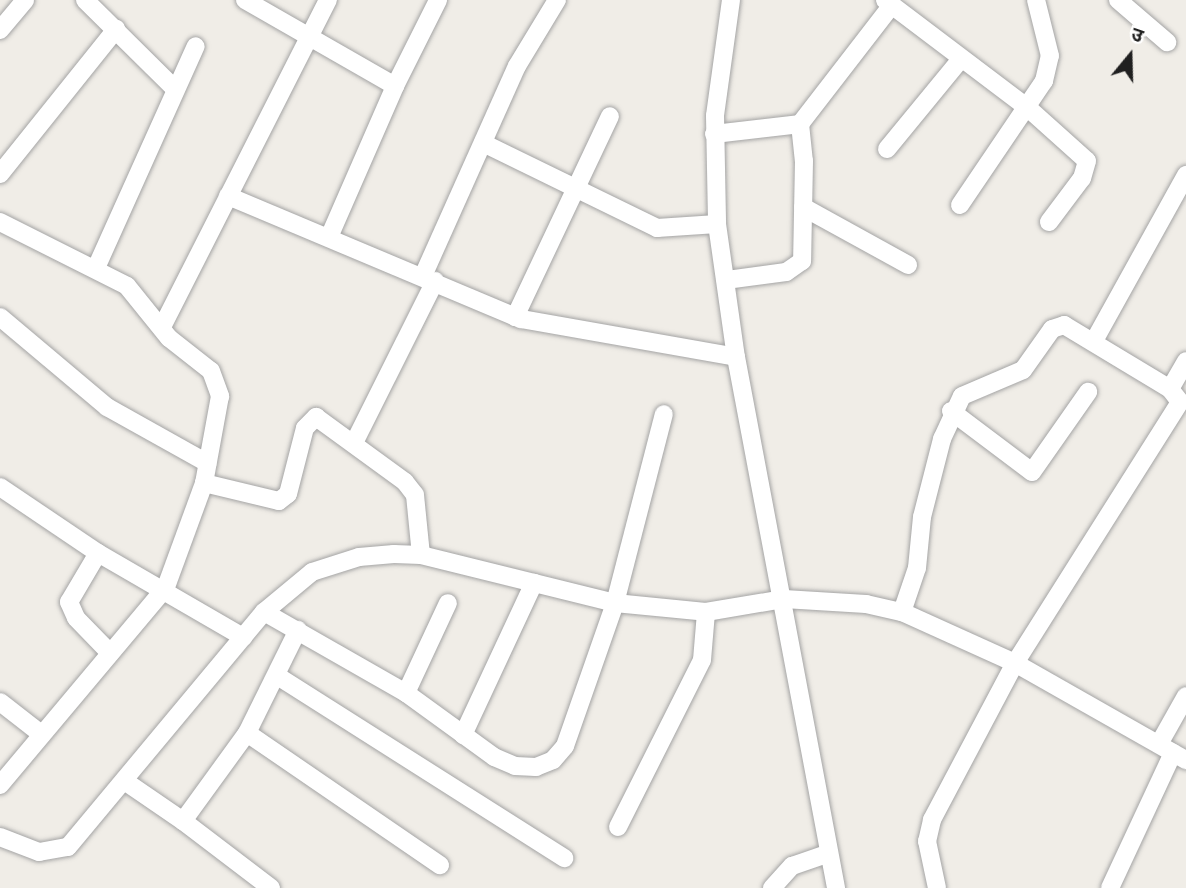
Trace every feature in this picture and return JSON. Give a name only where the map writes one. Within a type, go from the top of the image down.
[{"type":"street","points":[[0,30],[25,0]]},
{"type":"street","points":[[85,0],[174,88]]},
{"type":"street","points":[[245,0],[395,86]]},
{"type":"street","points":[[162,327],[328,0]]},
{"type":"street","points":[[330,236],[395,86],[438,0]]},
{"type":"street","points":[[355,441],[429,279],[517,66],[557,0]]},
{"type":"street","points":[[731,0],[714,134],[717,224],[736,357],[784,599],[836,888]]},
{"type":"street","points":[[960,205],[1028,108],[1044,80],[1050,56],[1036,0]]},
{"type":"street","points":[[1118,0],[1167,42]]},
{"type":"street","points":[[726,280],[797,267],[805,247],[800,124],[888,3],[960,60],[1028,108],[1087,161],[1082,178],[1049,222]]},
{"type":"street","points":[[2,169],[116,29]]},
{"type":"street","points":[[96,268],[174,88],[196,46]]},
{"type":"street","points":[[887,149],[960,60]]},
{"type":"street","points":[[515,317],[610,116]]},
{"type":"street","points":[[714,134],[800,124]]},
{"type":"street","points":[[483,143],[576,191],[657,228],[717,224]]},
{"type":"street","points":[[1094,341],[1186,176]]},
{"type":"street","points":[[228,196],[330,236],[515,317],[736,357]]},
{"type":"street","points":[[803,206],[908,265]]},
{"type":"street","points":[[0,222],[96,268],[127,286],[162,327],[218,382],[204,483],[166,587],[40,733],[0,785]]},
{"type":"street","points":[[0,317],[107,407],[207,463]]},
{"type":"street","points":[[902,612],[951,411],[962,396],[1023,370],[1052,329],[1065,325],[1170,389],[1180,402],[1015,663],[932,820],[928,841],[937,888]]},
{"type":"street","points":[[1170,389],[1186,360]]},
{"type":"street","points":[[951,411],[1032,472],[1088,392]]},
{"type":"street","points":[[264,612],[405,694],[463,735],[515,766],[536,767],[553,760],[565,746],[614,603],[664,414]]},
{"type":"street","points":[[204,483],[279,501],[288,494],[309,419],[323,419],[355,441],[415,495],[421,555]]},
{"type":"street","points":[[0,487],[98,553],[166,587],[243,637]]},
{"type":"street","points":[[98,553],[69,602],[76,618],[110,653]]},
{"type":"street","points":[[0,837],[39,852],[68,848],[126,782],[264,612],[312,572],[359,557],[421,555],[614,603],[706,612],[784,599],[866,604],[902,612],[1015,663],[1173,753]]},
{"type":"street","points":[[463,735],[534,583]]},
{"type":"street","points":[[405,694],[448,603]]},
{"type":"street","points":[[618,827],[702,660],[706,612]]},
{"type":"street","points":[[183,821],[247,733],[279,677],[299,631]]},
{"type":"street","points":[[279,677],[564,858]]},
{"type":"street","points":[[1110,888],[1173,753],[1186,696]]},
{"type":"street","points":[[0,702],[40,733]]},
{"type":"street","points":[[247,733],[440,865]]},
{"type":"street","points":[[126,782],[183,821],[271,888]]},
{"type":"street","points":[[772,888],[792,866],[829,853]]}]
